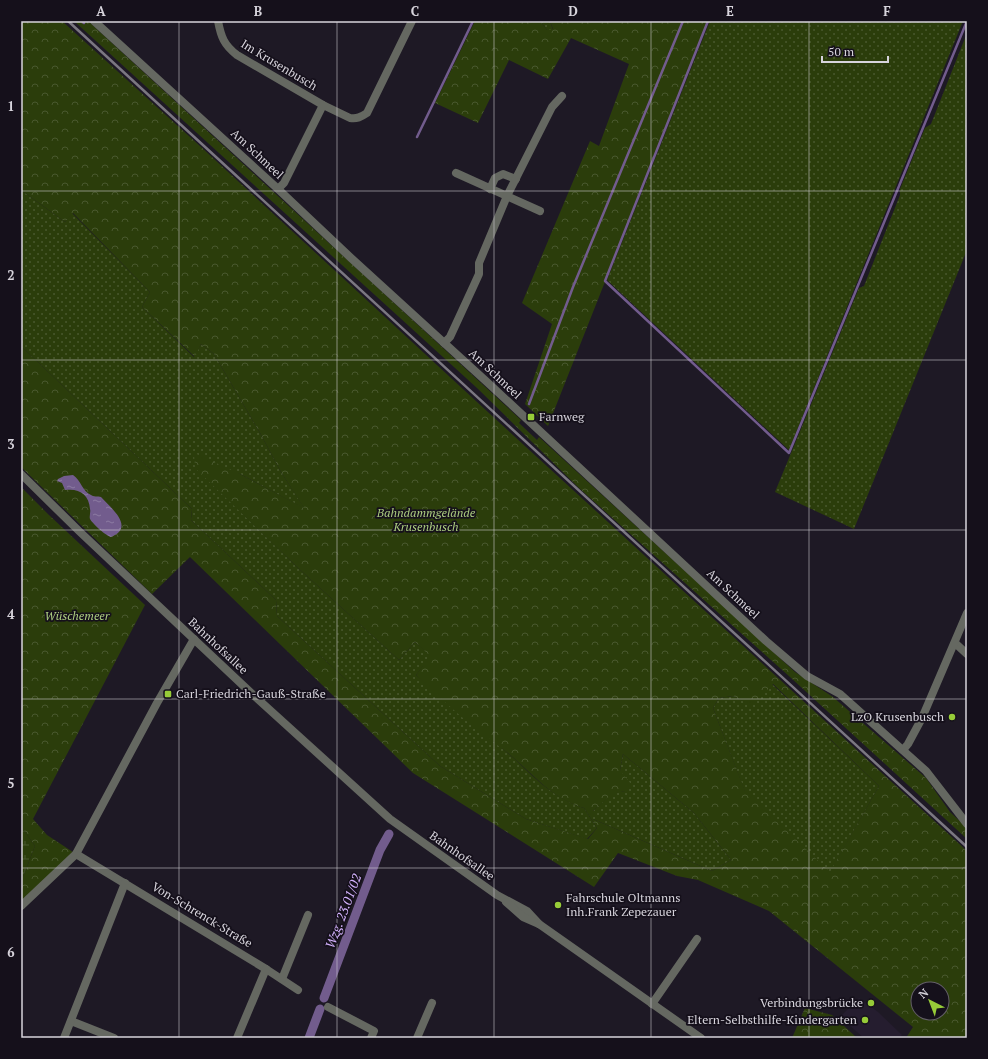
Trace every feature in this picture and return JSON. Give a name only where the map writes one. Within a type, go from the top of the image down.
[{"type":"street","name":"Am Schmeel","points":[[94,21],[392,294],[766,641],[807,676],[840,694],[926,771],[967,824]]},
{"type":"street","name":"Im Krusenbusch","points":[[218,21],[221,38],[230,50],[323,105],[350,118],[361,117],[366,113],[412,21]]},
{"type":"street","points":[[444,343],[450,337],[474,286],[479,274],[478,263],[507,196],[552,107],[562,96]]},
{"type":"street","name":"Im Krusenbusch","points":[[278,189],[284,183],[323,105]]},
{"type":"street","points":[[456,173],[540,211]]},
{"type":"street","points":[[490,189],[495,178],[503,174],[516,179]]},
{"type":"street","name":"Bahnhofsallee","points":[[21,474],[80,532],[249,691],[390,819],[503,898],[513,902],[527,911],[539,924],[701,1038]]},
{"type":"street","points":[[903,750],[908,744],[922,718],[967,613]]},
{"type":"street","points":[[21,906],[76,854],[194,639]]},
{"type":"street","points":[[955,643],[967,654]]},
{"type":"street","name":"Von-Schrenck-Straße","points":[[76,854],[298,990]]},
{"type":"street","points":[[64,1038],[125,883]]},
{"type":"street","points":[[282,979],[308,915]]},
{"type":"street","points":[[652,1004],[697,939]]},
{"type":"street","points":[[237,1038],[266,969]]},
{"type":"street","points":[[417,1038],[432,1003]]},
{"type":"street","points":[[328,1007],[374,1031],[372,1038]]},
{"type":"street","points":[[71,1020],[114,1038]]},
{"type":"shaded area","name":"Eltern-Selbsthilfe-Kindergarten","points":[[859,998],[878,1012],[902,1035],[898,1038],[864,1038],[840,1017]]},
{"type":"green space","name":"Bahndammgelände Krusenbusch","points":[[21,21],[62,21],[967,851],[967,1038],[906,1038],[913,1027],[769,911],[698,880],[677,876],[618,853],[594,887],[413,773],[190,557],[152,594],[21,467],[21,346],[192,509],[191,520],[276,600],[277,616],[440,766],[526,819],[588,839],[597,828],[584,808],[565,800],[548,789],[512,756],[464,719],[416,675],[430,656],[415,642],[399,660],[297,567],[195,468],[194,453],[240,474],[304,508],[281,472],[214,354],[201,344],[195,357],[142,307],[150,292],[73,213],[65,222],[21,190]],"holes":[[[773,684],[879,786],[830,872],[745,791],[713,708],[719,698],[733,696],[752,706]],[[623,754],[694,813],[731,860],[712,871],[593,819],[593,811],[612,794],[625,791],[631,784],[620,770]]]},
{"type":"green space","points":[[74,21],[88,21],[521,420],[519,423],[537,440],[539,437],[795,672],[833,697],[926,778],[950,812],[967,828],[967,839],[790,677],[580,489],[477,388]]},
{"type":"green space","points":[[475,21],[540,21],[547,30],[553,29],[550,21],[708,21],[548,426],[525,404],[552,324],[522,303],[590,141],[599,146],[629,64],[571,38],[548,79],[509,60],[478,123],[435,103]]},
{"type":"green space","points":[[540,21],[550,21],[553,30],[547,30]]},
{"type":"green space","points":[[710,21],[963,21],[789,450],[607,280]]},
{"type":"green space","points":[[967,33],[967,250],[854,529],[775,492],[859,288],[864,286],[900,195],[900,189],[925,128],[931,124]]},
{"type":"green space","points":[[21,190],[65,222],[72,213],[150,292],[142,307],[194,357],[201,344],[214,354],[281,472],[305,509],[240,474],[196,468],[297,567],[399,660],[415,642],[431,656],[416,675],[548,789],[565,800],[584,808],[597,828],[587,839],[526,819],[440,766],[277,616],[276,600],[191,520],[192,509],[21,346]]},
{"type":"green space","name":"Wüschemeer","points":[[21,487],[145,605],[33,819],[47,835],[76,854],[21,906],[21,882],[35,846],[21,829]]},
{"type":"green space","points":[[772,684],[879,786],[830,873],[745,792],[713,708],[719,698],[733,696],[752,705]]},
{"type":"green space","points":[[623,754],[694,813],[731,860],[712,871],[593,819],[593,811],[612,793],[625,791],[620,770]]},
{"type":"green space","points":[[21,829],[35,846],[21,882]]},
{"type":"green space","points":[[805,1008],[832,1015],[856,1037],[792,1038]]},
{"type":"water","points":[[73,475],[88,493],[93,496],[101,497],[115,512],[121,523],[121,528],[118,533],[111,537],[99,529],[90,519],[88,499],[79,491],[65,490],[62,483],[57,481],[64,476]]},
{"type":"waterway","points":[[417,137],[473,21]]},
{"type":"waterway","points":[[529,404],[573,287],[683,21]]},
{"type":"waterway","points":[[708,21],[605,281],[789,453],[967,21]]},
{"type":"waterway","name":"Wzg. 23.01/02","points":[[324,998],[380,850],[389,834]]},
{"type":"waterway","name":"Wzg. 23.01/02","points":[[309,1038],[320,1009]]},
{"type":"railway","points":[[68,21],[967,847]]},
{"type":"place","name":"Farnweg","points":[[531,417]]},
{"type":"place","name":"Carl-Friedrich-Gauß-Straße","points":[[168,694]]},
{"type":"place","name":"LzO Krusenbusch","points":[[952,717]]},
{"type":"place","name":"Fahrschule Oltmanns Inh.Frank Zepezauer","points":[[558,905]]},
{"type":"place","name":"Verbindungsbrücke","points":[[871,1003]]},
{"type":"place","name":"Eltern-Selbsthilfe-Kindergarten","points":[[865,1020]]}]
